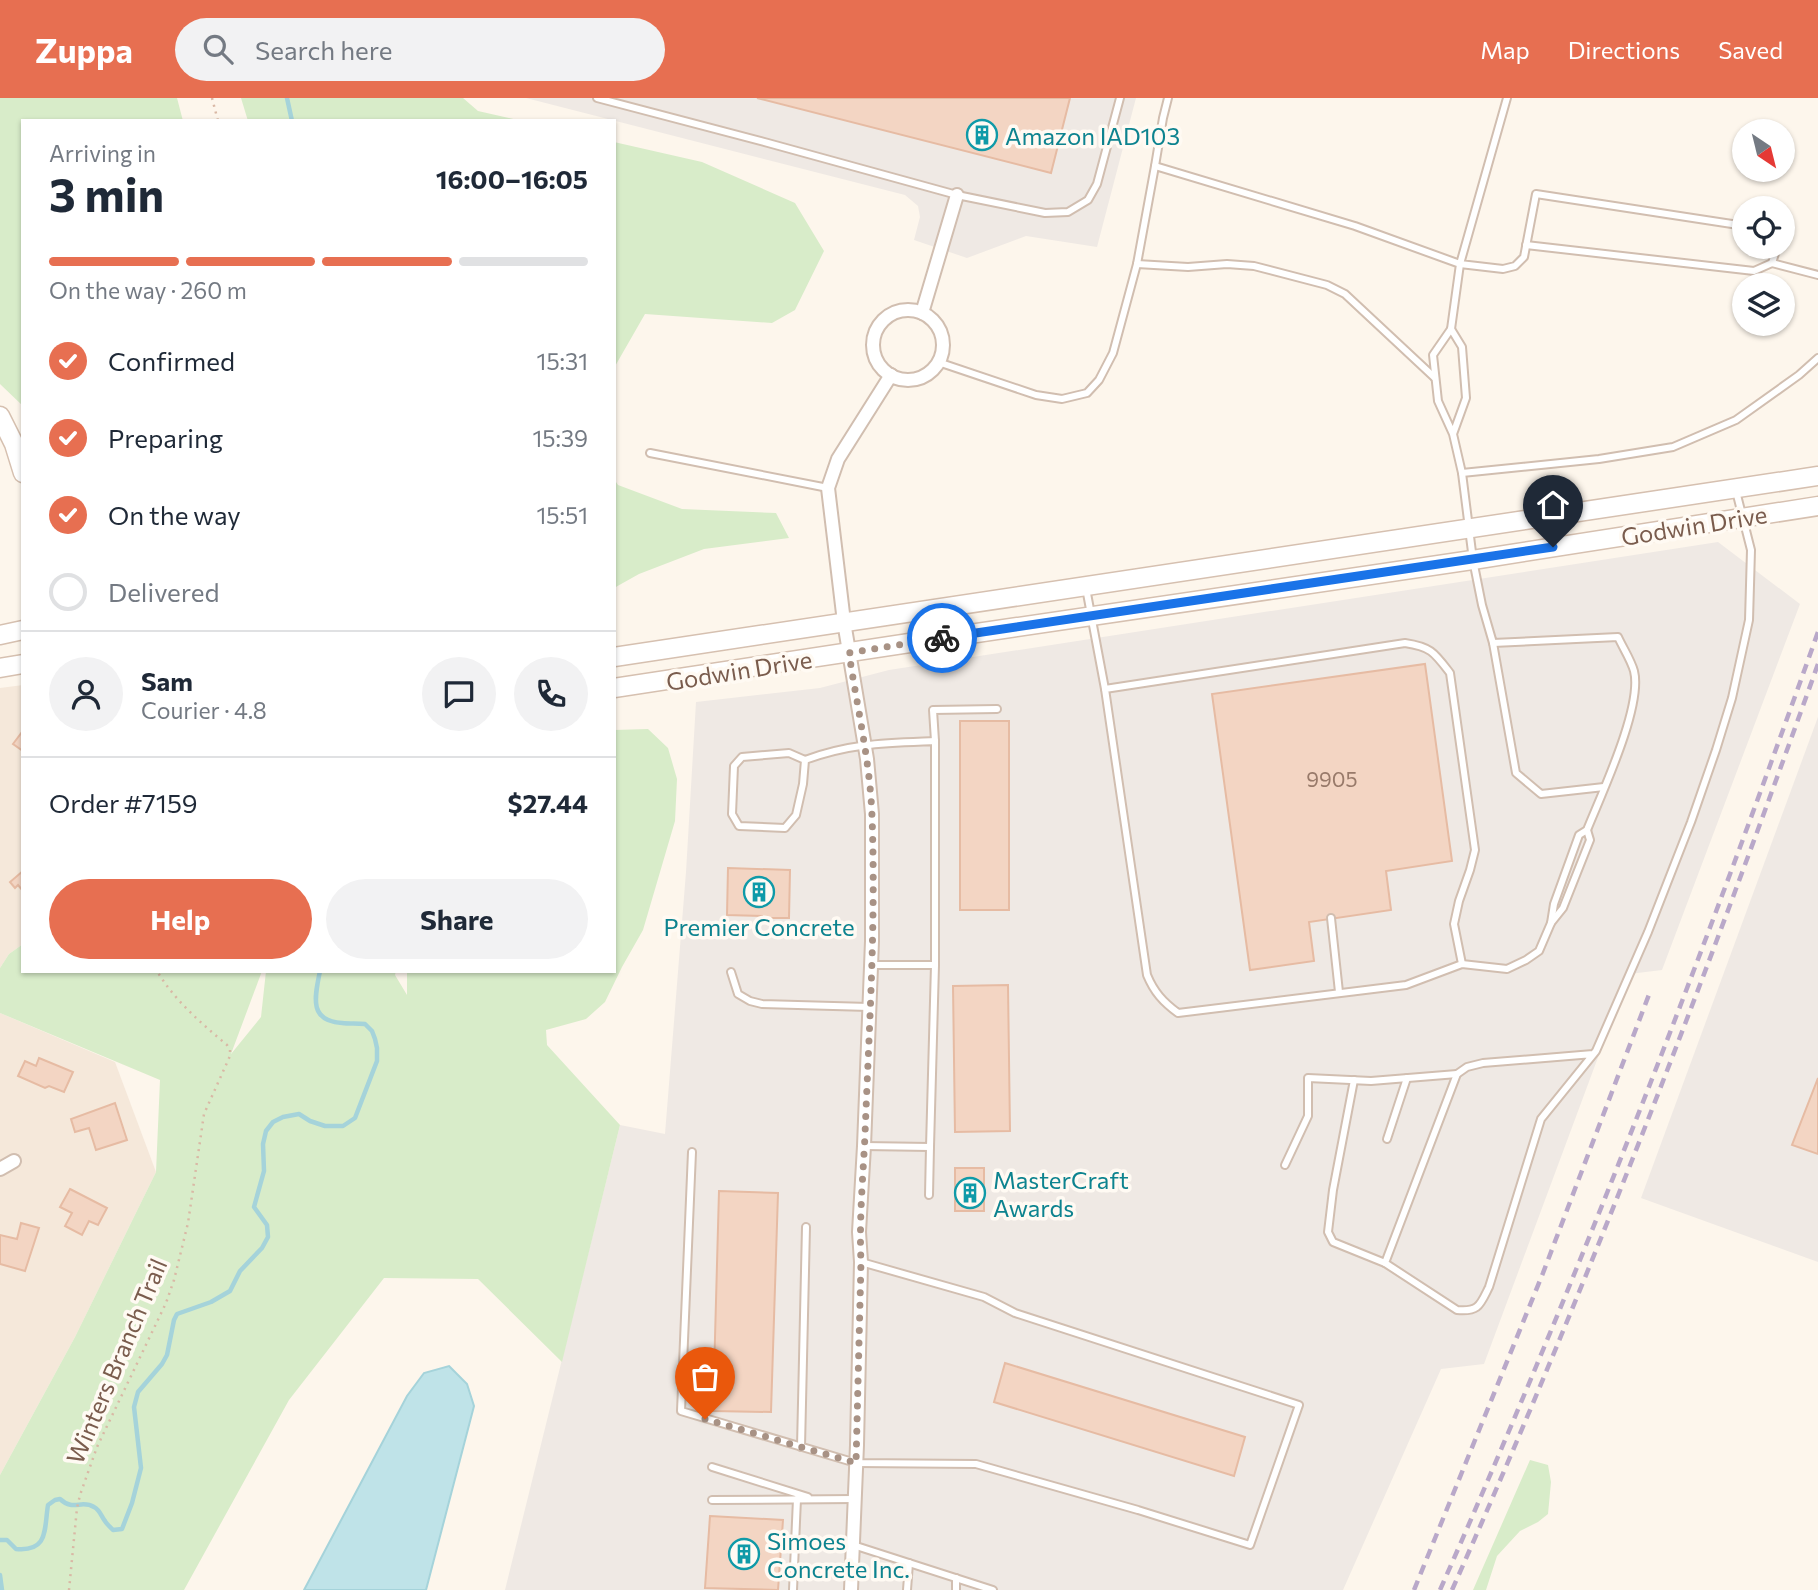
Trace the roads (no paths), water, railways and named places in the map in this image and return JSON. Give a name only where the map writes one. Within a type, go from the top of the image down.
[{"type":"street","points":[[922,313],[957,195]]},
{"type":"street","points":[[911,309],[922,313],[932,319],[943,341],[938,362],[922,376],[912,379],[891,375],[882,369],[875,359],[872,347],[879,324],[899,311],[911,309]]},
{"type":"street","points":[[851,1590],[861,1262],[859,1232],[871,965],[872,814],[828,488],[838,459],[891,375]]},
{"type":"street","points":[[0,416],[14,444],[21,467]]},
{"type":"street","name":"Godwin Drive","points":[[616,657],[1818,476]]},
{"type":"street","name":"Godwin Drive","points":[[616,688],[1818,506]]},
{"type":"street","points":[[0,635],[21,630]]},
{"type":"street","points":[[0,668],[21,664]]},
{"type":"street","points":[[0,1169],[14,1161]]},
{"type":"lane","points":[[597,98],[957,195],[1045,213],[1068,212],[1088,200],[1097,184],[1120,98]]},
{"type":"lane","points":[[938,362],[1036,395],[1062,398],[1087,393],[1100,380],[1113,353],[1137,264],[1168,98]]},
{"type":"lane","points":[[1507,98],[1460,264],[1451,329],[1433,355],[1438,401],[1453,434],[1462,474],[1473,560],[1493,642],[1516,773],[1541,794],[1604,787]]},
{"type":"lane","points":[[1155,166],[1356,226],[1460,264],[1503,269],[1515,265],[1524,257],[1536,194],[1732,224]]},
{"type":"lane","points":[[1526,245],[1754,271],[1772,263],[1818,275]]},
{"type":"lane","points":[[1772,263],[1773,259]]},
{"type":"lane","points":[[1137,264],[1188,267],[1227,264],[1254,266],[1327,285],[1345,294],[1435,378]]},
{"type":"lane","points":[[1451,329],[1462,347],[1466,398],[1453,434]]},
{"type":"lane","points":[[1462,474],[1673,447],[1736,420],[1803,372],[1818,358]]},
{"type":"lane","points":[[650,453],[828,488]]},
{"type":"lane","points":[[1354,1080],[1333,1190],[1328,1232],[1333,1242],[1385,1263],[1457,1310],[1470,1311],[1481,1304],[1489,1287],[1541,1119],[1593,1054],[1648,932],[1699,798],[1732,698],[1749,620],[1751,550],[1735,488]]},
{"type":"lane","points":[[1086,586],[1105,689],[1147,975],[1153,989],[1178,1013],[1406,985],[1462,964],[1507,969],[1539,951],[1551,923],[1554,904],[1579,835],[1587,830],[1628,724],[1634,699],[1634,672],[1618,637],[1493,642]]},
{"type":"lane","points":[[1105,689],[1405,643],[1424,646],[1439,658],[1450,673],[1475,849],[1454,924],[1462,964]]},
{"type":"lane","points":[[929,1195],[935,965],[933,710],[997,709]]},
{"type":"lane","points":[[805,760],[796,816],[785,828],[739,826],[732,814],[733,766],[742,757],[789,753],[805,760],[864,745],[935,741]]},
{"type":"lane","points":[[1551,923],[1563,908],[1590,840],[1587,830]]},
{"type":"lane","points":[[1331,918],[1339,992]]},
{"type":"lane","points":[[871,965],[935,965]]},
{"type":"lane","points":[[732,972],[738,994],[750,1001],[762,1004],[869,1007]]},
{"type":"lane","points":[[1285,1164],[1308,1116],[1308,1078],[1371,1081],[1457,1074],[1467,1067],[1483,1063],[1593,1054]]},
{"type":"lane","points":[[1385,1263],[1457,1074]]},
{"type":"lane","points":[[1387,1139],[1407,1078]]},
{"type":"lane","points":[[864,1146],[930,1147]]},
{"type":"lane","points":[[692,1152],[681,1412],[856,1463],[976,1465],[1138,1510],[1250,1545],[1299,1405],[1015,1313],[984,1297],[861,1262]]},
{"type":"lane","points":[[801,1447],[806,1227]]},
{"type":"lane","points":[[712,1468],[816,1500]]},
{"type":"lane","points":[[793,1590],[797,1499]]},
{"type":"lane","points":[[712,1500],[855,1499]]},
{"type":"lane","points":[[853,1545],[993,1590]]},
{"type":"lane","points":[[907,1590],[909,1563]]},
{"type":"lane","points":[[956,1578],[956,1590]]},
{"type":"water","points":[[449,1366],[467,1384],[474,1406],[426,1590],[304,1590],[407,1396],[424,1373]]},
{"type":"waterway","points":[[287,98],[292,119]]},
{"type":"waterway","points":[[0,1540],[7,1540],[16,1549],[27,1549],[40,1543],[45,1530],[48,1505],[60,1499],[69,1505],[85,1504],[94,1507],[113,1530],[122,1529],[141,1468],[134,1407],[138,1392],[167,1355],[177,1314],[211,1302],[230,1291],[240,1271],[262,1248],[268,1237],[267,1225],[254,1207],[264,1171],[263,1144],[266,1131],[273,1122],[299,1114],[325,1126],[343,1126],[355,1118],[377,1061],[375,1039],[365,1024],[324,1018],[316,1006],[320,973]]},
{"type":"waterway","points":[[0,1575],[2,1590]]},
{"type":"railway","points":[[1440,1590],[1542,1353],[1638,1115],[1685,995],[1818,632]]},
{"type":"railway","points":[[1452,1590],[1550,1362],[1644,1131],[1818,664]]},
{"type":"railway","points":[[1414,1590],[1543,1273],[1650,992]]},
{"type":"place","name":"Amazon IAD103","points":[[982,135]]},
{"type":"place","name":"Premier Concrete","points":[[759,892]]},
{"type":"place","name":"MasterCraft Awards","points":[[970,1193]]},
{"type":"place","name":"Simoes Concrete Inc.","points":[[744,1554]]}]
